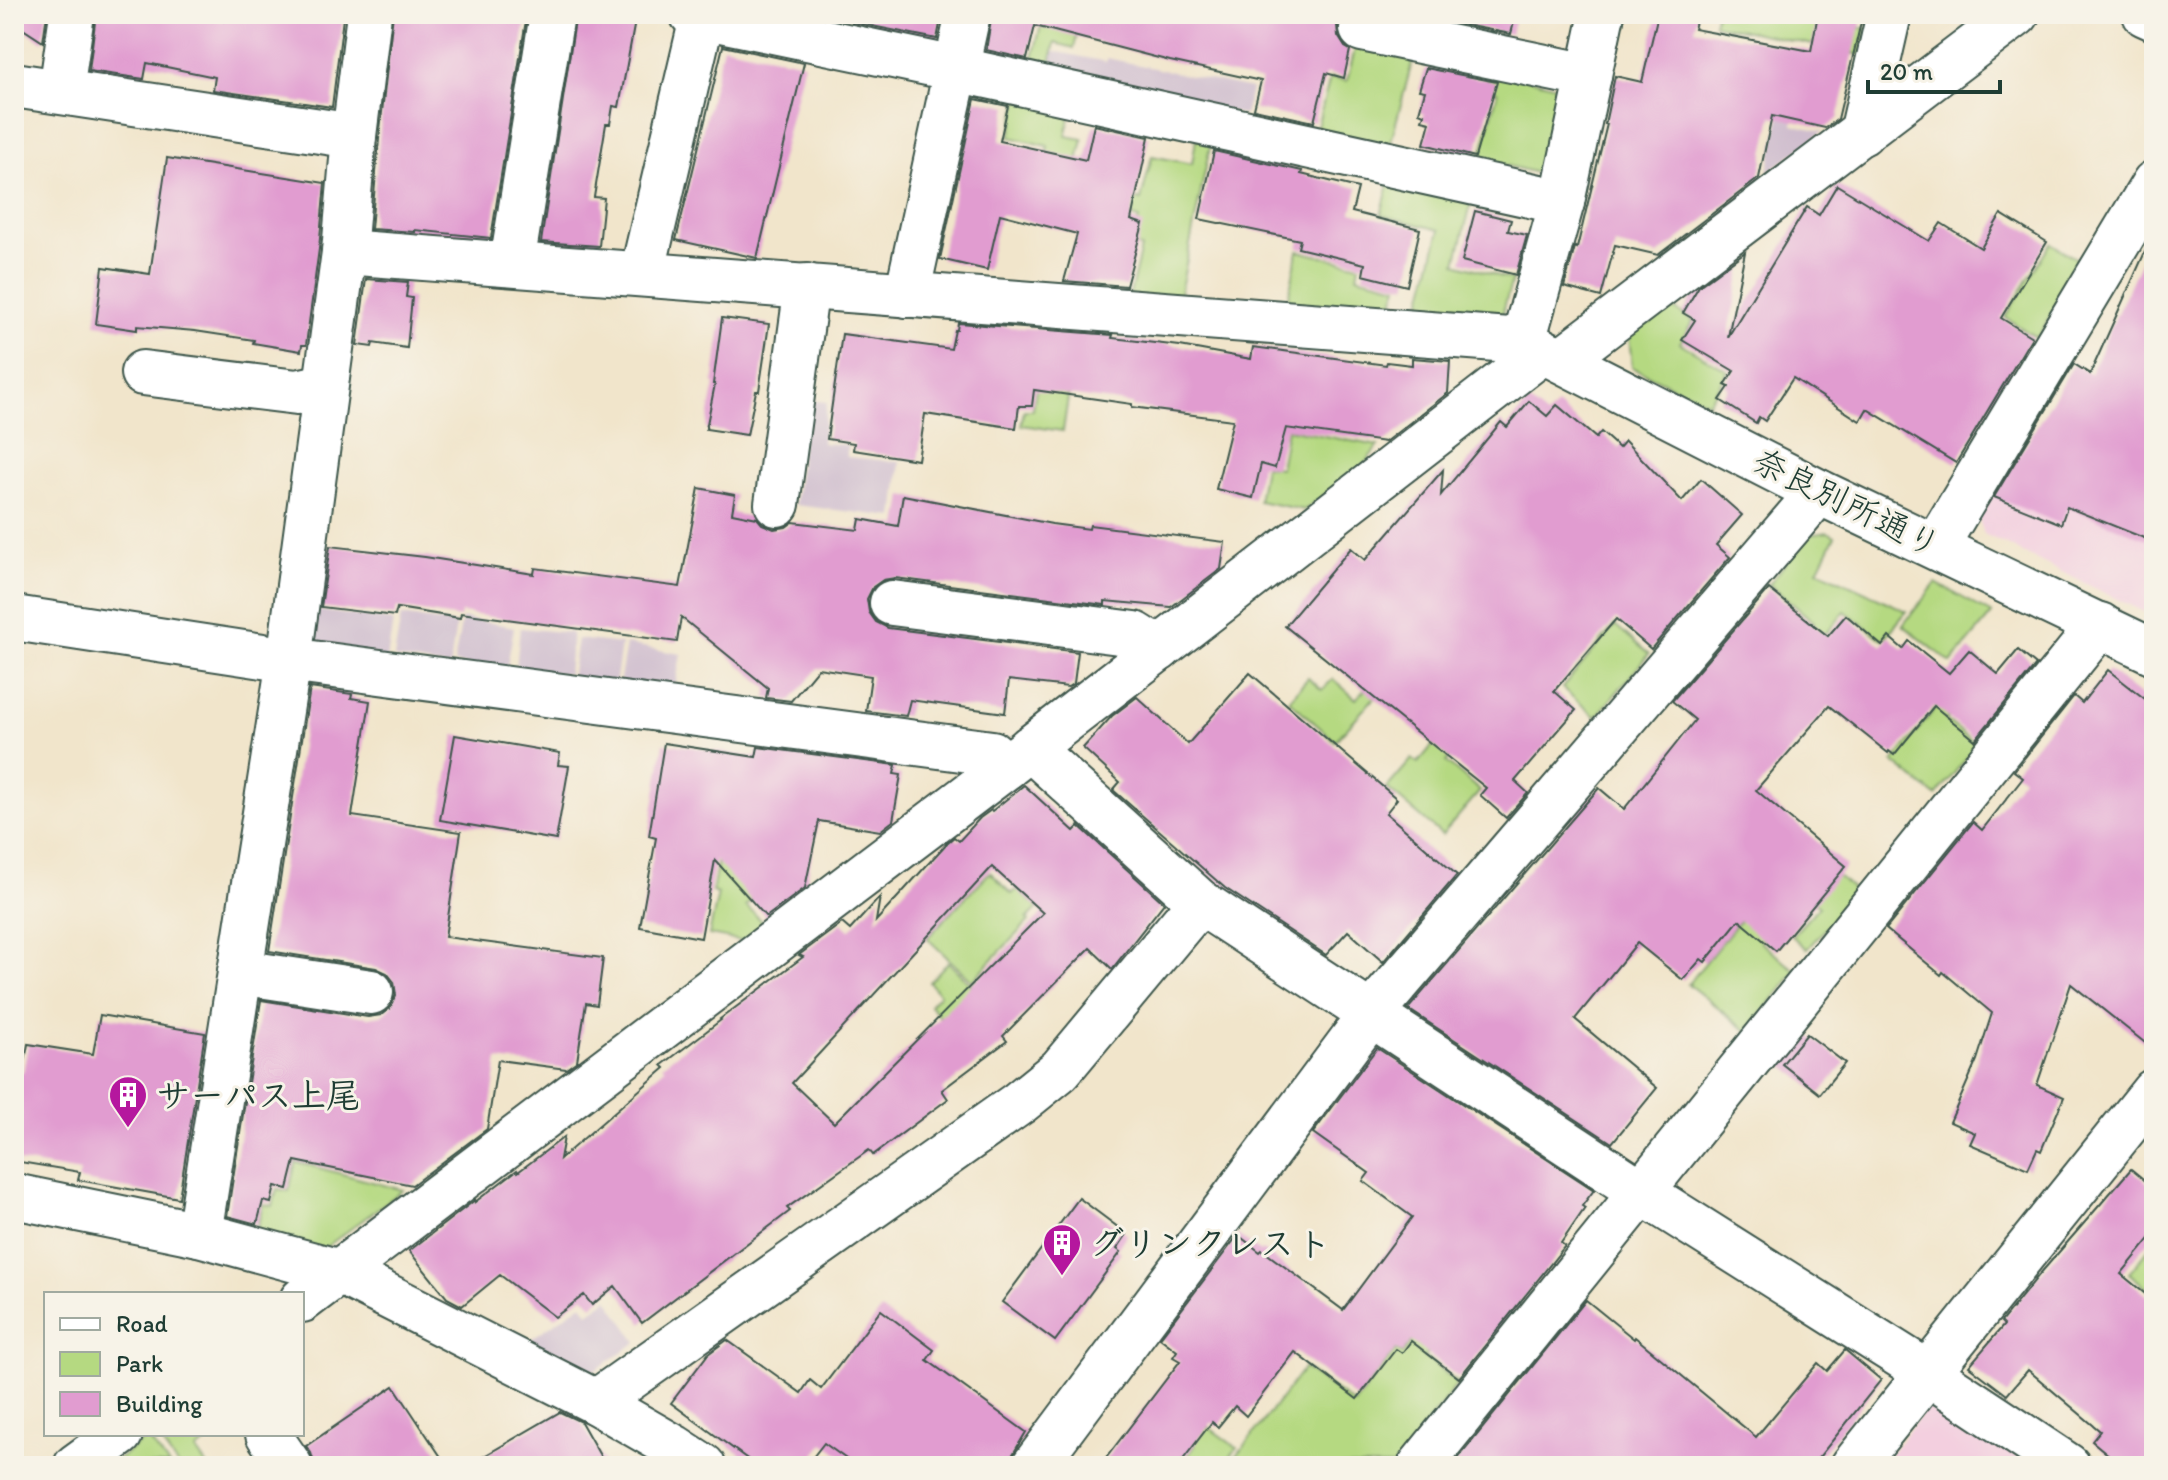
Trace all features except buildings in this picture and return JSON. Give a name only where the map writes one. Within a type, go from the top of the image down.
[{"type":"street","points":[[61,91],[72,14]]},
{"type":"street","points":[[199,1234],[289,660],[344,252],[369,14]]},
{"type":"street","points":[[512,264],[552,14]]},
{"type":"street","points":[[907,295],[968,14]]},
{"type":"street","points":[[1542,351],[1562,202],[1602,14]]},
{"type":"street","points":[[1862,133],[1889,14]]},
{"type":"street","points":[[304,1299],[1018,758],[1542,351],[1862,133],[2017,14]]},
{"type":"street","points":[[2145,14],[2154,18]]},
{"type":"street","points":[[642,274],[699,15],[1562,202]]},
{"type":"street","points":[[1362,29],[1589,76]]},
{"type":"street","points":[[14,85],[354,136]]},
{"type":"street","points":[[1936,546],[2154,183]]},
{"type":"street","points":[[344,252],[807,286],[1542,351]]},
{"type":"street","points":[[777,504],[807,286]]},
{"type":"street","name":"奈良別所通り","points":[[1542,351],[1819,492],[2154,652]]},
{"type":"street","points":[[143,373],[297,392],[325,386]]},
{"type":"street","points":[[1034,1466],[1371,1014],[1819,492]]},
{"type":"street","points":[[892,603],[1135,634],[1159,649]]},
{"type":"street","points":[[14,618],[289,660],[1018,758],[1200,902],[1643,1193],[1928,1373],[2068,1466]]},
{"type":"street","points":[[1420,1466],[2100,625]]},
{"type":"street","points":[[596,1402],[1019,1103],[1060,1070],[1200,902]]},
{"type":"street","points":[[240,972],[371,992]]},
{"type":"street","points":[[1853,1466],[2154,1091]]},
{"type":"street","points":[[14,1196],[199,1234],[340,1272],[596,1402],[677,1460]]},
{"type":"street","points":[[76,1466],[117,1436]]},
{"type":"street","points":[[269,1436],[290,1466]]},
{"type":"shaded area","points":[[1053,51],[1106,62],[1107,58],[1251,89],[1245,115],[1049,72]]},
{"type":"shaded area","points":[[1781,112],[1794,115],[1793,125],[1823,131],[1768,172]]},
{"type":"shaded area","points":[[807,400],[827,402],[822,443],[847,445],[847,457],[900,462],[894,517],[795,505]]},
{"type":"shaded area","points":[[2016,448],[2154,501],[2154,617],[1984,534],[1977,514]]},
{"type":"shaded area","points":[[308,609],[393,621],[387,659],[303,646]]},
{"type":"shaded area","points":[[401,616],[456,624],[450,667],[394,658]]},
{"type":"shaded area","points":[[462,618],[514,627],[506,672],[454,663]]},
{"type":"shaded area","points":[[520,628],[572,633],[568,674],[516,669]]},
{"type":"shaded area","points":[[577,639],[621,644],[615,686],[571,679]]},
{"type":"shaded area","points":[[626,644],[681,654],[674,694],[619,684]]},
{"type":"shaded area","points":[[608,1299],[637,1342],[591,1373],[528,1341],[582,1304],[588,1313]]},
{"type":"shaded area","points":[[1942,1406],[2033,1466],[1881,1466],[1927,1408]]},
{"type":"green space","points":[[1044,14],[1082,14],[1074,48],[1055,43],[1048,73],[1030,69]]},
{"type":"green space","points":[[1716,14],[1815,14],[1815,18],[1867,29],[1861,55],[1714,24]]},
{"type":"green space","points":[[1357,41],[1414,55],[1389,149],[1316,130],[1330,78],[1347,81]]},
{"type":"green space","points":[[1490,69],[1560,87],[1537,173],[1480,159],[1498,92],[1485,88]]},
{"type":"green space","points":[[1019,99],[1071,111],[1066,136],[1083,139],[1077,165],[1046,158],[1048,146],[1010,137]]},
{"type":"green space","points":[[1196,139],[1211,142],[1178,303],[1129,298],[1141,248],[1131,244],[1139,219],[1080,202],[1084,187],[1141,200],[1152,156],[1192,164]]},
{"type":"green space","points":[[1392,173],[1473,196],[1456,263],[1512,280],[1499,325],[1419,311],[1440,230],[1381,215]]},
{"type":"green space","points":[[2051,243],[2083,263],[2037,338],[2005,317]]},
{"type":"green space","points":[[1298,251],[1359,265],[1357,276],[1398,286],[1387,320],[1286,308]]},
{"type":"green space","points":[[1662,301],[1693,321],[1680,343],[1728,371],[1708,403],[1632,367],[1628,326]]},
{"type":"green space","points":[[1045,333],[1077,338],[1063,431],[1021,425],[1024,410],[1033,410]]},
{"type":"green space","points":[[1287,429],[1378,446],[1362,467],[1304,510],[1258,501],[1264,466],[1280,468]]},
{"type":"green space","points":[[1828,532],[1835,536],[1818,570],[1907,611],[1883,640],[1845,611],[1799,665],[1787,655],[1814,622],[1769,584],[1808,535]]},
{"type":"green space","points":[[1936,583],[1992,614],[1951,663],[1903,625]]},
{"type":"green space","points":[[1615,625],[1649,654],[1596,717],[1562,688]]},
{"type":"green space","points":[[1384,669],[1393,677],[1335,741],[1289,700],[1308,678],[1322,690],[1333,679],[1356,699]]},
{"type":"green space","points":[[1952,687],[1965,696],[1946,720],[1977,745],[1936,796],[1893,762]]},
{"type":"green space","points":[[1466,738],[1446,762],[1480,791],[1442,835],[1387,788],[1412,759],[1418,763],[1436,741]]},
{"type":"green space","points":[[1807,848],[1857,893],[1807,949],[1792,936],[1819,906],[1784,874]]},
{"type":"green space","points":[[718,860],[764,887],[746,906],[765,924],[747,942],[709,935],[718,894],[712,892]]},
{"type":"green space","points":[[990,872],[1012,894],[1017,889],[1038,908],[972,981],[927,938]]},
{"type":"green space","points":[[1749,909],[1771,927],[1760,942],[1796,971],[1747,1031],[1688,984]]},
{"type":"green space","points":[[948,962],[985,998],[946,1025],[930,1005],[940,994],[929,982]]},
{"type":"green space","points":[[296,1162],[403,1190],[322,1250],[256,1233],[263,1204],[273,1206],[277,1189],[289,1191]]},
{"type":"green space","points":[[2154,1242],[2154,1294],[2129,1273]]},
{"type":"green space","points":[[1404,1337],[1440,1338],[1425,1357],[1458,1383],[1394,1466],[1229,1466],[1304,1368],[1354,1404],[1396,1350],[1402,1354],[1411,1343]]},
{"type":"green space","points":[[1203,1423],[1237,1448],[1223,1466],[1181,1466],[1195,1446],[1189,1442]]},
{"type":"green space","points":[[156,1436],[216,1436],[196,1450],[207,1466],[178,1466]]},
{"type":"green space","points":[[147,1437],[169,1465],[110,1466]]},
{"type":"place","name":"サーパス上尾","points":[[128,1129]]},
{"type":"place","name":"グリンクレスト","points":[[1062,1277]]}]
